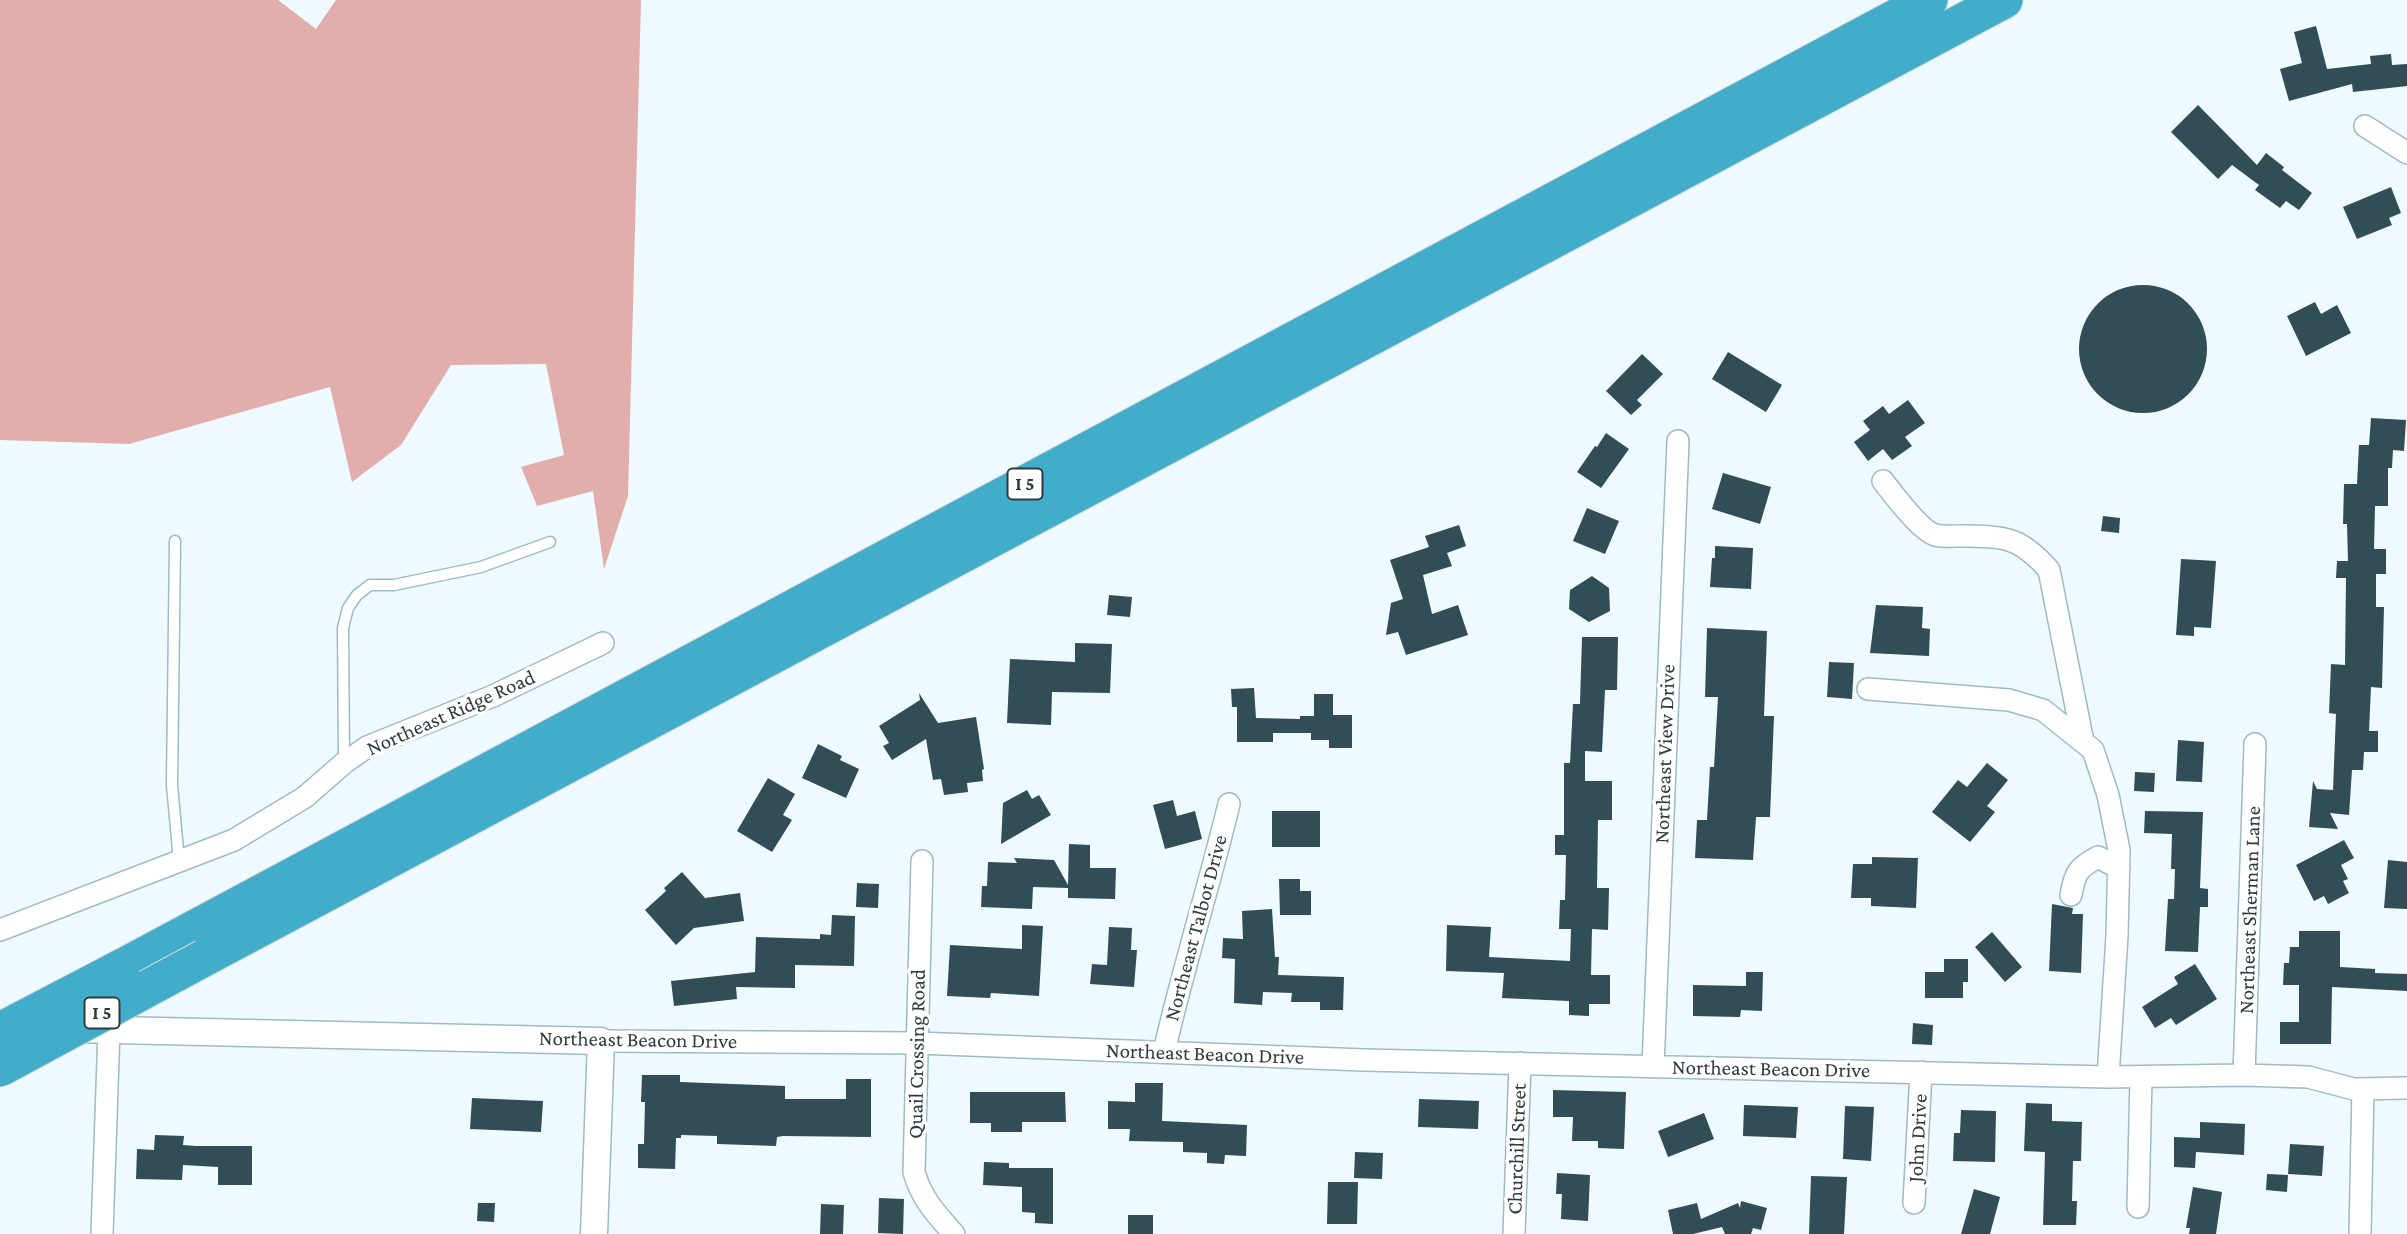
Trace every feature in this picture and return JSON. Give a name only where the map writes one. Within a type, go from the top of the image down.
[{"type":"highway","name":"I 5","points":[[0,1029],[121,968],[1929,0]]},
{"type":"highway","name":"I 5","points":[[0,1068],[2004,0]]},
{"type":"street","points":[[2365,126],[2407,153]]},
{"type":"street","name":"Northeast View Drive","points":[[1653,1067],[1678,441]]},
{"type":"street","points":[[1883,481],[1904,508],[1934,535],[2002,538],[2017,542],[2032,551],[2049,570],[2083,742]]},
{"type":"street","name":"Northeast Ridge Road","points":[[0,930],[234,840],[304,797],[367,747],[493,696],[603,643]]},
{"type":"street","points":[[1868,689],[2009,700],[2043,710],[2093,750],[2108,794],[2119,850],[2108,1077]]},
{"type":"street","name":"Northeast Sherman Lane","points":[[2244,1075],[2255,744]]},
{"type":"street","name":"Northeast Talbot Drive","points":[[1164,1052],[1176,996],[1229,804]]},
{"type":"street","points":[[2070,895],[2074,875],[2083,865],[2098,857],[2119,868]]},
{"type":"street","name":"Quail Crossing Road","points":[[922,861],[914,1172],[927,1205],[954,1234]]},
{"type":"street","name":"Northeast Beacon Drive","points":[[0,1029],[601,1041],[917,1043],[1653,1067],[2141,1078],[2244,1075],[2308,1077],[2341,1087],[2363,1089],[2407,1088]]},
{"type":"street","points":[[102,1234],[109,1030]]},
{"type":"street","points":[[594,1234],[601,1041]]},
{"type":"street","name":"Churchill Street","points":[[1514,1234],[1520,1063]]},
{"type":"street","name":"John Drive","points":[[1914,1203],[1921,1073]]},
{"type":"street","points":[[2138,1207],[2141,1078]]},
{"type":"street","points":[[2360,1234],[2363,1089]]},
{"type":"lane","points":[[175,541],[172,785],[179,862]]},
{"type":"lane","points":[[344,763],[343,628],[348,608],[357,595],[370,585],[394,585],[481,567],[550,542]]},
{"type":"shaded area","points":[[0,0],[278,0],[316,29],[336,0],[641,0],[628,496],[604,569],[593,491],[537,506],[521,467],[564,455],[546,364],[451,365],[401,445],[352,482],[330,387],[129,444],[0,440]]},
{"type":"building","points":[[2316,26],[2327,69],[2371,64],[2370,56],[2391,54],[2392,65],[2407,64],[2407,86],[2353,92],[2352,84],[2289,101],[2280,69],[2302,63],[2294,32]]},
{"type":"building","points":[[2198,105],[2257,165],[2266,153],[2284,167],[2282,170],[2312,193],[2299,210],[2286,201],[2280,208],[2255,190],[2259,185],[2232,165],[2218,179],[2171,132]]},
{"type":"building","points":[[2391,187],[2401,213],[2389,218],[2392,225],[2357,239],[2343,207]]},
{"type":"building","points":[[2143,285],[2167,290],[2188,304],[2202,325],[2207,349],[2202,373],[2188,394],[2167,408],[2143,413],[2119,408],[2098,394],[2084,373],[2079,349],[2084,325],[2098,304],[2119,290]]},
{"type":"building","points":[[2315,302],[2321,314],[2337,305],[2351,333],[2306,356],[2287,316]]},
{"type":"building","points":[[1728,352],[1782,385],[1766,412],[1712,379]]},
{"type":"building","points":[[1642,354],[1663,374],[1637,400],[1642,405],[1631,415],[1606,391]]},
{"type":"building","points":[[1908,400],[1925,423],[1905,437],[1912,446],[1892,460],[1883,449],[1868,461],[1854,442],[1870,430],[1863,421],[1883,406],[1889,414]]},
{"type":"building","points":[[2371,418],[2406,420],[2404,451],[2393,450],[2392,468],[2388,468],[2388,506],[2375,506],[2374,549],[2386,549],[2386,574],[2376,574],[2376,607],[2384,607],[2382,688],[2371,687],[2369,731],[2378,731],[2378,752],[2364,752],[2363,770],[2352,770],[2349,815],[2330,813],[2338,829],[2309,827],[2313,781],[2317,789],[2333,790],[2336,714],[2329,713],[2331,664],[2345,665],[2346,578],[2336,578],[2337,561],[2348,561],[2347,524],[2343,524],[2344,484],[2357,484],[2359,445],[2369,445]]},
{"type":"building","points":[[1606,433],[1629,449],[1601,488],[1577,472]]},
{"type":"building","points":[[1723,473],[1771,487],[1760,524],[1712,509]]},
{"type":"building","points":[[1587,508],[1619,521],[1605,554],[1573,541]]},
{"type":"building","points":[[2103,516],[2120,518],[2119,533],[2101,531]]},
{"type":"building","points":[[1459,525],[1466,546],[1447,553],[1452,566],[1423,575],[1432,614],[1458,605],[1468,635],[1406,655],[1398,632],[1386,635],[1391,603],[1403,599],[1390,560],[1429,547],[1425,536]]},
{"type":"building","points":[[1715,546],[1753,548],[1751,589],[1710,587]]},
{"type":"building","points":[[2181,559],[2216,561],[2211,628],[2194,627],[2194,636],[2176,635]]},
{"type":"building","points":[[1592,576],[1609,588],[1610,611],[1589,622],[1569,609],[1570,590]]},
{"type":"building","points":[[1109,595],[1132,597],[1130,617],[1107,615]]},
{"type":"building","points":[[1876,605],[1923,607],[1922,628],[1930,629],[1929,656],[1870,653]]},
{"type":"building","points":[[1707,628],[1767,631],[1764,716],[1774,716],[1770,817],[1756,817],[1753,860],[1695,858],[1697,820],[1707,820],[1710,767],[1714,767],[1718,697],[1705,697]]},
{"type":"building","points":[[1582,637],[1618,637],[1617,690],[1605,690],[1602,752],[1585,751],[1585,781],[1612,781],[1612,820],[1598,820],[1597,888],[1609,888],[1608,930],[1592,929],[1591,975],[1610,975],[1610,1004],[1589,1004],[1589,1016],[1569,1015],[1569,1001],[1502,998],[1504,973],[1446,971],[1447,925],[1491,927],[1489,957],[1570,961],[1571,929],[1559,929],[1560,900],[1565,900],[1566,855],[1555,855],[1555,835],[1564,835],[1564,763],[1570,763],[1573,704],[1580,704]]},
{"type":"building","points":[[1075,643],[1112,644],[1110,693],[1052,692],[1051,725],[1007,723],[1010,659],[1075,662]]},
{"type":"building","points":[[1829,662],[1854,663],[1852,699],[1827,697]]},
{"type":"building","points":[[1254,688],[1256,718],[1300,719],[1300,716],[1314,716],[1314,694],[1333,694],[1333,715],[1352,715],[1352,748],[1329,748],[1329,740],[1311,740],[1311,733],[1273,733],[1273,742],[1237,742],[1237,707],[1232,707],[1231,689]]},
{"type":"building","points":[[919,693],[938,723],[976,717],[984,769],[983,781],[967,783],[968,792],[944,795],[941,779],[933,780],[926,739],[892,760],[883,746],[889,743],[879,726],[920,700]]},
{"type":"building","points":[[2178,740],[2204,742],[2202,782],[2176,781]]},
{"type":"building","points":[[818,744],[842,756],[840,760],[859,769],[846,798],[802,778]]},
{"type":"building","points":[[1987,763],[2008,780],[1987,806],[1995,812],[1970,842],[1932,812],[1958,780],[1967,787]]},
{"type":"building","points":[[2135,772],[2155,773],[2154,792],[2134,791]]},
{"type":"building","points":[[768,778],[795,794],[783,815],[792,820],[772,852],[737,831]]},
{"type":"building","points":[[1027,790],[1032,799],[1039,795],[1051,815],[1001,844],[1003,803]]},
{"type":"building","points":[[1173,800],[1177,816],[1195,811],[1202,839],[1165,849],[1153,805]]},
{"type":"building","points":[[1272,811],[1320,811],[1320,847],[1272,847]]},
{"type":"building","points":[[2145,811],[2203,812],[2200,888],[2208,889],[2208,907],[2200,907],[2198,952],[2165,951],[2168,899],[2174,899],[2172,834],[2144,833]]},
{"type":"building","points":[[2344,840],[2354,858],[2341,865],[2348,879],[2343,881],[2349,893],[2328,904],[2324,896],[2314,901],[2296,865]]},
{"type":"building","points":[[1069,844],[1090,845],[1090,868],[1116,868],[1115,899],[1068,898],[1068,888],[1033,887],[1032,909],[981,907],[982,886],[987,886],[988,862],[1017,863],[1014,858],[1054,860],[1068,885]]},
{"type":"building","points":[[1872,857],[1918,858],[1916,908],[1871,906],[1871,898],[1851,898],[1853,864],[1872,864]]},
{"type":"building","points":[[2388,860],[2407,862],[2407,909],[2384,908]]},
{"type":"building","points":[[682,872],[705,898],[740,893],[744,921],[694,928],[676,945],[645,910]]},
{"type":"building","points":[[1279,879],[1300,879],[1300,891],[1311,891],[1311,915],[1280,915]]},
{"type":"building","points":[[857,883],[879,884],[878,908],[856,907]]},
{"type":"building","points":[[2052,904],[2073,908],[2072,914],[2083,914],[2081,973],[2049,971]]},
{"type":"building","points":[[1272,909],[1275,957],[1279,957],[1278,975],[1344,977],[1343,1010],[1320,1010],[1320,1002],[1291,1002],[1292,993],[1263,992],[1262,1005],[1234,1003],[1235,959],[1222,958],[1223,938],[1243,939],[1242,911]]},
{"type":"building","points":[[832,915],[855,916],[854,966],[795,965],[795,988],[736,987],[737,999],[674,1006],[671,981],[755,972],[756,937],[820,939],[820,934],[831,935]]},
{"type":"building","points":[[1022,925],[1043,926],[1039,996],[991,993],[990,998],[947,996],[950,945],[1022,949]]},
{"type":"building","points":[[1109,927],[1132,928],[1131,950],[1137,950],[1134,987],[1090,984],[1092,964],[1107,965]]},
{"type":"building","points":[[2299,931],[2340,931],[2340,967],[2375,969],[2375,973],[2407,974],[2407,991],[2332,987],[2331,1044],[2280,1044],[2280,1022],[2299,1022],[2299,985],[2283,985],[2284,963],[2289,963],[2290,947],[2299,947]]},
{"type":"building","points":[[1992,932],[2022,967],[2005,982],[1975,947]]},
{"type":"building","points":[[1944,959],[1968,959],[1968,982],[1963,982],[1963,998],[1925,998],[1925,972],[1944,972]]},
{"type":"building","points":[[2195,964],[2217,999],[2176,1025],[2171,1018],[2155,1028],[2142,1007],[2178,984],[2174,977]]},
{"type":"building","points":[[1746,972],[1763,972],[1762,1011],[1741,1010],[1740,1017],[1693,1016],[1693,985],[1746,986]]},
{"type":"building","points":[[1913,1023],[1933,1025],[1932,1045],[1912,1044]]},
{"type":"building","points":[[642,1075],[680,1075],[680,1082],[785,1086],[785,1099],[846,1099],[846,1079],[871,1079],[871,1137],[783,1136],[777,1137],[776,1146],[717,1144],[717,1136],[681,1135],[681,1138],[676,1138],[675,1169],[638,1168],[638,1144],[644,1144],[645,1102],[641,1102]]},
{"type":"building","points":[[1135,1083],[1163,1083],[1162,1121],[1247,1125],[1246,1156],[1225,1155],[1224,1164],[1207,1163],[1207,1153],[1183,1152],[1183,1142],[1129,1141],[1130,1129],[1108,1129],[1108,1101],[1135,1102]]},
{"type":"building","points":[[1553,1090],[1626,1092],[1624,1149],[1598,1148],[1598,1141],[1572,1141],[1573,1117],[1553,1117]]},
{"type":"building","points":[[970,1092],[1065,1092],[1066,1122],[1022,1122],[1022,1132],[991,1132],[991,1123],[970,1123]]},
{"type":"building","points":[[472,1098],[543,1101],[541,1132],[470,1129]]},
{"type":"building","points":[[1419,1099],[1479,1101],[1478,1129],[1418,1127]]},
{"type":"building","points":[[2026,1103],[2052,1104],[2052,1121],[2082,1122],[2081,1161],[2073,1161],[2072,1201],[2077,1201],[2076,1225],[2043,1225],[2045,1152],[2024,1151]]},
{"type":"building","points":[[1744,1105],[1798,1107],[1796,1138],[1743,1136]]},
{"type":"building","points":[[1845,1106],[1874,1107],[1871,1161],[1843,1159]]},
{"type":"building","points":[[1961,1110],[1996,1111],[1995,1162],[1953,1161],[1954,1133],[1960,1133]]},
{"type":"building","points":[[1704,1113],[1714,1139],[1668,1157],[1658,1131]]},
{"type":"building","points":[[2200,1122],[2245,1124],[2244,1155],[2196,1152],[2195,1168],[2174,1167],[2174,1137],[2200,1138]]},
{"type":"building","points":[[155,1135],[184,1136],[183,1145],[252,1146],[252,1185],[218,1185],[218,1167],[183,1165],[182,1180],[136,1179],[137,1149],[154,1150]]},
{"type":"building","points":[[2290,1144],[2324,1146],[2322,1176],[2288,1174]]},
{"type":"building","points":[[1355,1152],[1383,1153],[1382,1179],[1354,1178]]},
{"type":"building","points":[[984,1162],[1009,1163],[1009,1168],[1053,1168],[1053,1224],[1035,1223],[1035,1213],[1022,1212],[1022,1187],[983,1185]]},
{"type":"building","points":[[1557,1173],[1590,1175],[1588,1221],[1561,1219],[1562,1194],[1556,1194]]},
{"type":"building","points":[[2267,1174],[2288,1175],[2287,1192],[2266,1190]]},
{"type":"building","points":[[1811,1176],[1847,1177],[1844,1234],[1809,1234]]},
{"type":"building","points":[[1328,1182],[1358,1182],[1357,1224],[1327,1224]]},
{"type":"building","points":[[2193,1187],[2222,1192],[2216,1234],[2189,1234],[2190,1228],[2186,1228]]},
{"type":"building","points":[[1974,1189],[2000,1197],[1990,1234],[1961,1234]]},
{"type":"building","points":[[879,1198],[904,1199],[903,1234],[878,1233]]},
{"type":"building","points":[[1741,1201],[1767,1208],[1761,1230],[1753,1228],[1751,1234],[1725,1234],[1722,1227],[1693,1234],[1673,1234],[1668,1210],[1697,1203],[1701,1219],[1738,1203],[1740,1208]]},
{"type":"building","points":[[478,1203],[495,1203],[494,1222],[477,1221]]},
{"type":"building","points":[[821,1204],[844,1205],[843,1234],[820,1234]]},
{"type":"building","points":[[1128,1215],[1153,1215],[1153,1234],[1128,1234]]}]
